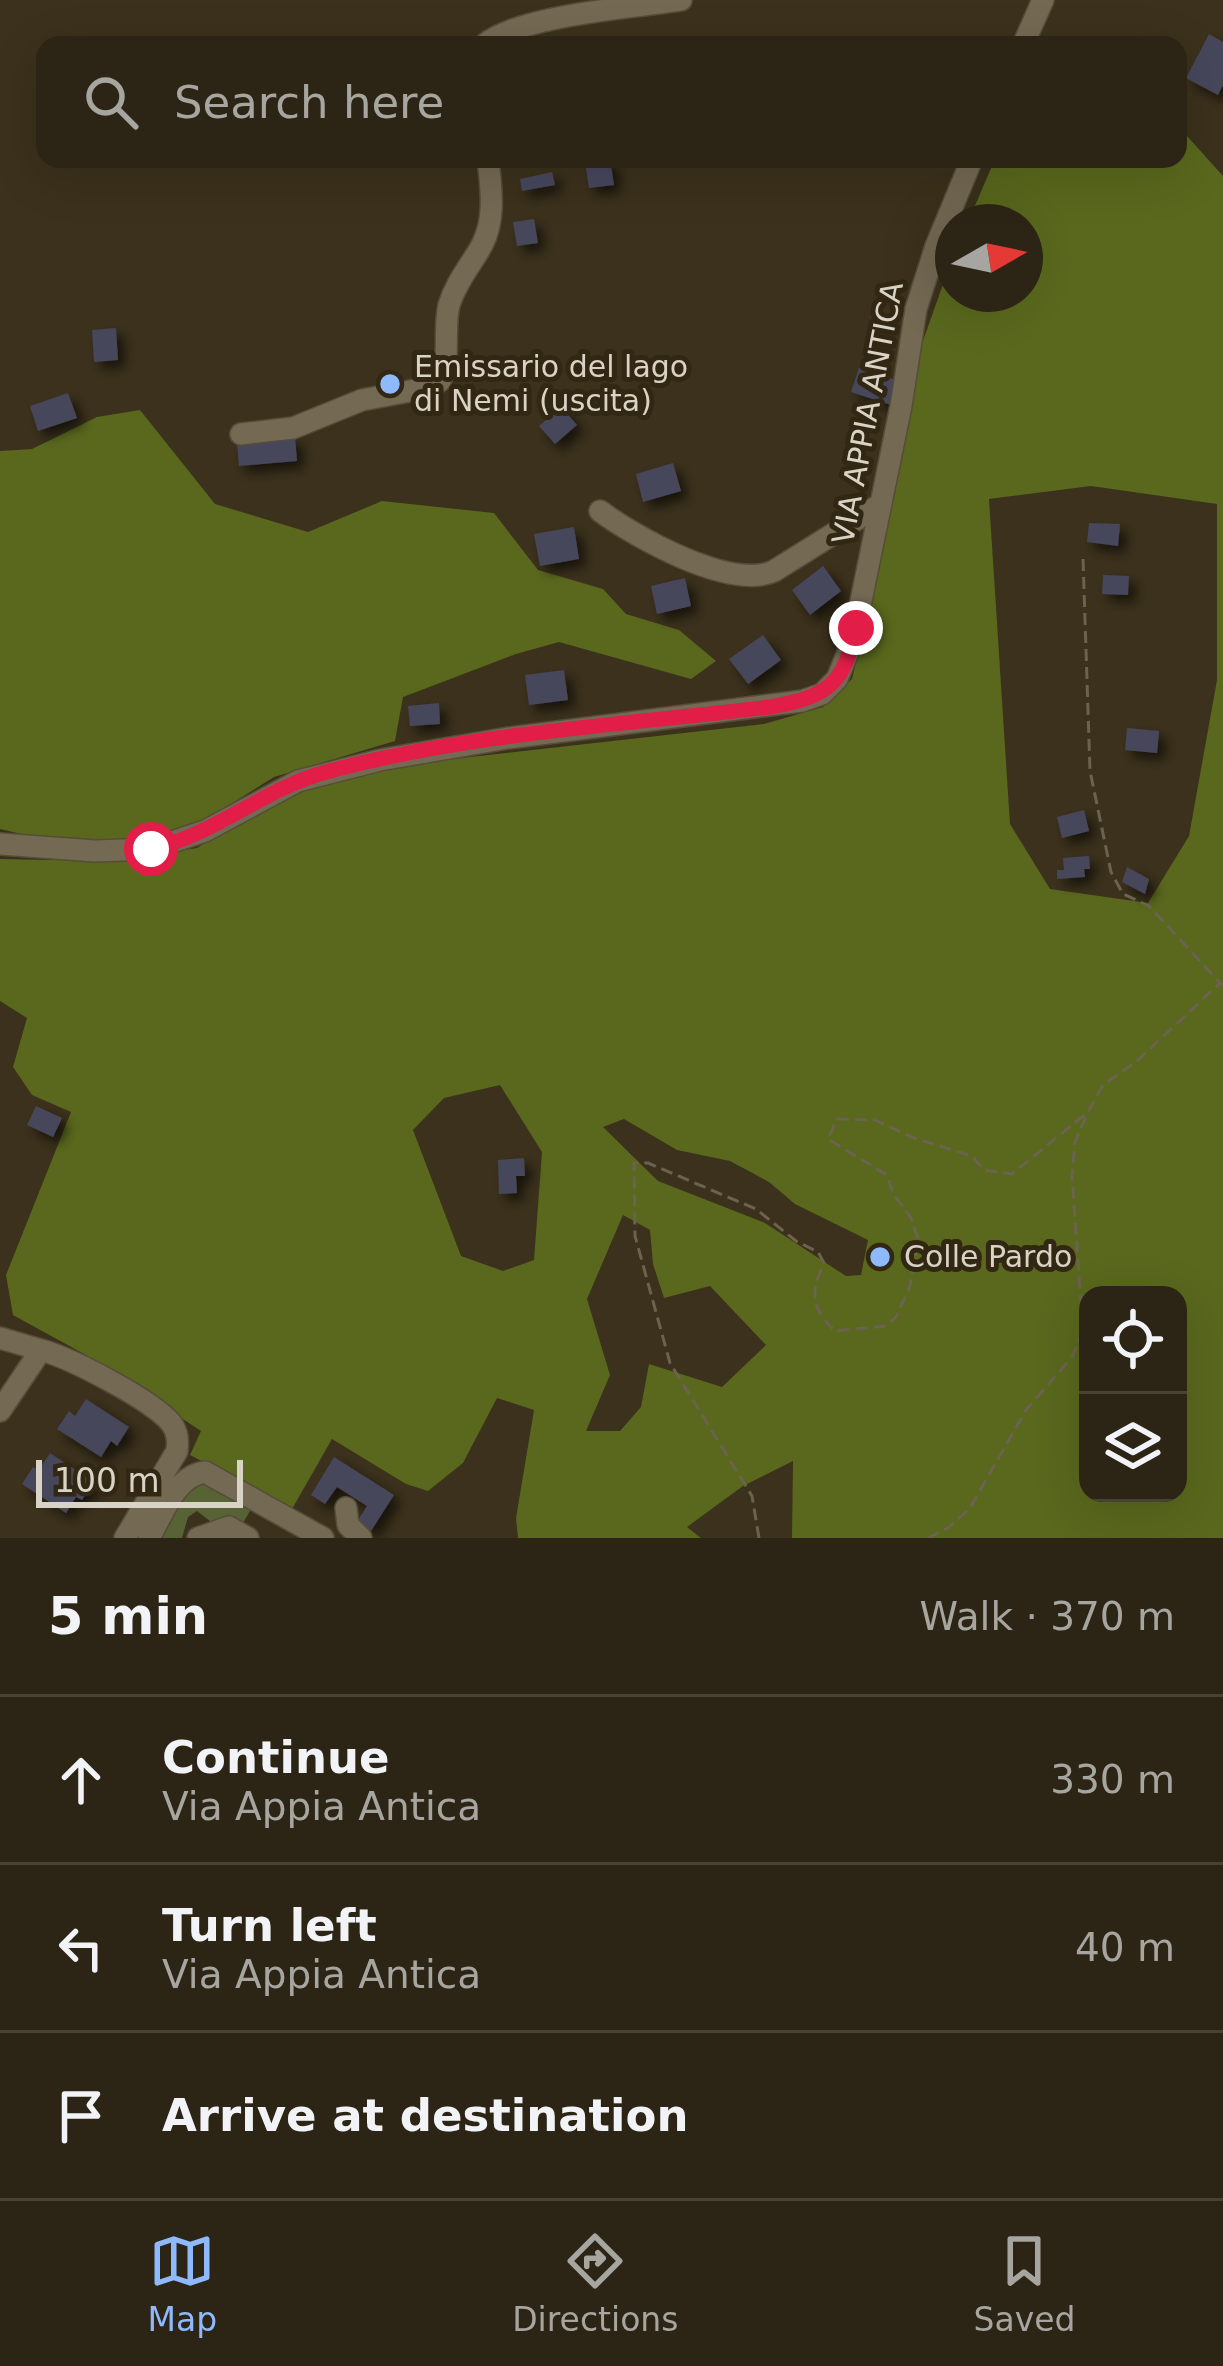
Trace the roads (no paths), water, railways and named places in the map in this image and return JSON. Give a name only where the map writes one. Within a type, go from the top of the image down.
[{"type":"street","points":[[498,36],[535,24],[681,0]]},
{"type":"street","points":[[1028,36],[1043,0]]},
{"type":"street","points":[[241,434],[293,428],[362,400],[440,381],[446,365],[449,305],[490,222],[488,168]]},
{"type":"street","name":"VIA APPIA ANTICA","points":[[0,844],[95,851],[151,849],[205,831],[298,782],[380,760],[816,697],[837,679],[848,659],[916,309],[968,168]]},
{"type":"street","points":[[600,511],[650,544],[757,577],[881,504]]},
{"type":"street","points":[[0,1338],[88,1369],[164,1417],[175,1431],[177,1451],[124,1538]]},
{"type":"street","points":[[0,1411],[41,1350]]},
{"type":"street","points":[[149,1538],[182,1483],[195,1473],[214,1474],[316,1536]]},
{"type":"street","points":[[197,1538],[229,1527],[243,1537],[262,1503]]},
{"type":"street","points":[[346,1508],[349,1525],[361,1538]]},
{"type":"place","name":"Emissario del lago di Nemi (uscita)","points":[[390,384]]},
{"type":"place","name":"Colle Pardo","points":[[880,1257]]}]
